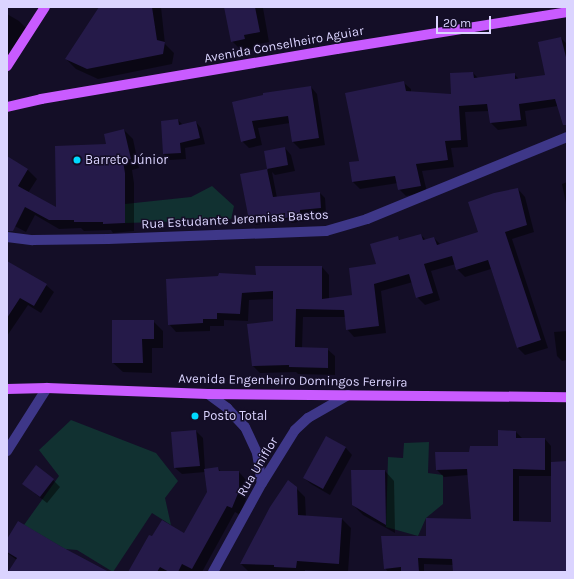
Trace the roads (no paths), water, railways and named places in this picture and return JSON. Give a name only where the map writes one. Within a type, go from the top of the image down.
[{"type":"main road","points":[[7,66],[45,7]]},
{"type":"main road","name":"Avenida Conselheiro Aguiar","points":[[7,107],[41,99],[567,12]]},
{"type":"main road","name":"Avenida Engenheiro Domingos Ferreira","points":[[7,385],[18,389]]},
{"type":"main road","name":"Avenida Engenheiro Domingos Ferreira","points":[[7,389],[47,388],[208,394],[567,397]]},
{"type":"street","name":"Rua Estudante Jeremias Bastos","points":[[7,237],[33,240],[108,239],[326,231],[367,219],[567,137]]},
{"type":"street","points":[[7,451],[47,388]]},
{"type":"street","points":[[208,394],[227,408],[244,427],[257,454],[262,483]]},
{"type":"street","name":"Rua Uniflor","points":[[213,572],[283,447],[301,424],[348,396]]},
{"type":"place","name":"Barreto Júnior","points":[[77,160]]},
{"type":"place","name":"Posto Total","points":[[195,416]]}]
